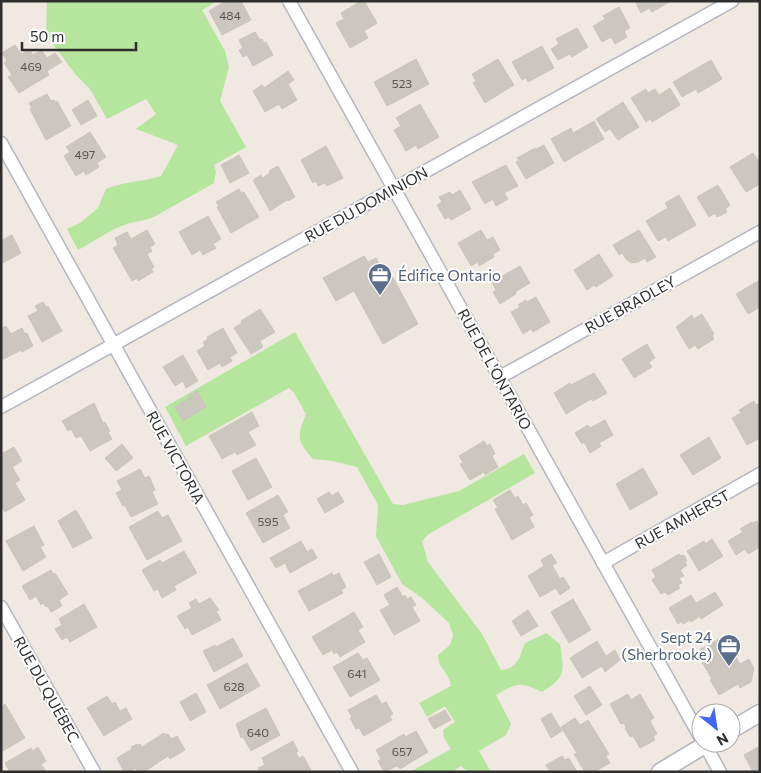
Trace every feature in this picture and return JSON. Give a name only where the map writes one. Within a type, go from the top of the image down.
[{"type":"street","name":"RUE DU DOMINION","points":[[1,407],[732,1]]},
{"type":"street","name":"RUE DE L'ONTARIO","points":[[292,2],[394,189],[691,719]]},
{"type":"street","name":"RUE VICTORIA","points":[[1,143],[352,772]]},
{"type":"street","name":"RUE BRADLEY","points":[[500,377],[760,232]]},
{"type":"street","name":"RUE AMHERST","points":[[603,563],[760,474]]},
{"type":"street","name":"RUE DU QUÉBEC","points":[[1,606],[94,772]]},
{"type":"street","points":[[741,724],[760,713]]},
{"type":"street","points":[[660,772],[691,751]]},
{"type":"street","name":"RUE DE L'ONTARIO","points":[[710,753],[720,772]]},
{"type":"green space","points":[[47,1],[217,1],[202,10],[225,51],[229,67],[220,101],[246,147],[214,165],[216,172],[214,183],[154,217],[118,227],[78,250],[67,229],[80,223],[98,208],[106,189],[120,184],[161,176],[178,145],[136,129],[156,114],[146,99],[107,119],[90,89],[76,75],[46,35]]},
{"type":"green space","points":[[295,332],[393,504],[403,505],[459,491],[524,454],[535,473],[429,534],[422,541],[428,562],[482,634],[501,670],[512,667],[518,661],[525,643],[546,633],[560,644],[563,667],[560,677],[556,682],[542,692],[528,686],[518,685],[496,695],[511,724],[506,735],[479,751],[491,772],[468,772],[461,766],[452,772],[410,772],[451,749],[444,738],[443,730],[455,722],[445,706],[427,717],[419,703],[451,686],[449,678],[440,664],[438,655],[450,645],[453,635],[449,623],[422,598],[402,584],[376,536],[378,505],[357,467],[333,461],[313,459],[303,447],[300,433],[306,414],[294,393],[289,388],[186,446],[165,407]]},
{"type":"building","points":[[226,1],[241,1],[251,20],[222,35],[209,11]]},
{"type":"building","points":[[364,1],[377,23],[364,31],[368,38],[350,48],[336,23],[344,19],[341,13]]},
{"type":"building","points":[[635,1],[671,1],[652,12],[649,8],[641,13]]},
{"type":"building","points":[[619,7],[630,28],[624,31],[627,37],[615,44],[611,37],[602,42],[593,26],[605,19],[603,16]]},
{"type":"building","points":[[577,28],[588,47],[572,57],[570,54],[558,60],[551,49],[559,44],[556,39]]},
{"type":"building","points":[[255,32],[260,40],[262,39],[264,43],[266,42],[273,55],[253,66],[247,55],[243,57],[239,50],[243,48],[239,40]]},
{"type":"building","points":[[15,45],[21,54],[29,49],[33,55],[41,50],[47,58],[55,53],[62,62],[47,71],[49,75],[19,93],[8,77],[12,75],[4,63],[7,61],[2,53]]},
{"type":"building","points":[[542,46],[554,68],[528,82],[526,78],[522,80],[512,62]]},
{"type":"building","points":[[416,59],[429,84],[387,106],[374,82]]},
{"type":"building","points":[[498,59],[514,85],[485,103],[473,83],[476,81],[472,74]]},
{"type":"building","points":[[711,60],[722,79],[698,93],[696,89],[682,97],[673,82]]},
{"type":"building","points":[[288,71],[294,80],[288,84],[297,100],[282,109],[279,104],[265,112],[253,91],[262,85],[264,88]]},
{"type":"building","points":[[670,88],[680,105],[652,122],[650,119],[646,122],[631,98],[646,89],[648,93],[655,89],[659,95]]},
{"type":"building","points":[[47,94],[51,101],[57,101],[71,126],[46,140],[30,109],[32,108],[29,103]]},
{"type":"building","points":[[88,100],[97,116],[81,125],[72,110]]},
{"type":"building","points":[[623,102],[639,127],[618,140],[610,129],[605,132],[596,119]]},
{"type":"building","points":[[420,104],[439,137],[418,149],[416,145],[406,151],[394,130],[401,126],[396,118]]},
{"type":"building","points":[[594,121],[604,139],[564,162],[551,139],[571,128],[573,133]]},
{"type":"building","points":[[90,132],[106,157],[97,163],[99,167],[86,175],[84,171],[76,176],[64,156],[70,152],[66,147]]},
{"type":"building","points":[[544,145],[554,163],[526,179],[516,162],[519,160],[517,158]]},
{"type":"building","points":[[326,146],[343,178],[327,186],[325,183],[318,186],[316,181],[313,183],[301,160]]},
{"type":"building","points":[[753,153],[760,163],[760,184],[746,192],[730,167]]},
{"type":"building","points":[[239,155],[249,173],[230,183],[221,165]]},
{"type":"building","points":[[506,165],[518,186],[504,193],[508,199],[496,206],[493,199],[485,204],[472,182]]},
{"type":"building","points":[[278,166],[295,197],[270,211],[253,180],[261,175],[262,178]]},
{"type":"building","points":[[718,185],[730,205],[725,209],[727,212],[717,217],[715,213],[709,217],[697,197]]},
{"type":"building","points":[[239,189],[241,193],[244,192],[259,217],[231,233],[216,202]]},
{"type":"building","points":[[460,190],[471,209],[451,220],[449,217],[445,219],[437,205],[442,202],[439,197],[450,192],[452,195]]},
{"type":"building","points":[[679,195],[696,225],[668,241],[666,237],[658,241],[646,221],[668,208],[665,203]]},
{"type":"building","points":[[208,216],[221,239],[213,244],[216,248],[203,255],[200,250],[192,255],[179,232]]},
{"type":"building","points":[[147,230],[155,244],[150,247],[152,251],[147,254],[154,267],[151,269],[153,272],[138,281],[137,278],[132,281],[113,248],[118,245],[115,238],[127,232],[131,239]]},
{"type":"building","points":[[481,230],[487,240],[493,237],[500,250],[493,254],[494,257],[479,266],[478,262],[471,266],[458,243]]},
{"type":"building","points":[[639,230],[656,257],[647,262],[645,258],[631,263],[622,253],[619,255],[613,245]]},
{"type":"building","points":[[12,235],[21,253],[1,264],[1,239]]},
{"type":"building","points":[[599,254],[613,276],[596,287],[594,285],[587,290],[574,270]]},
{"type":"building","name":"Édifice Ontario","points":[[364,256],[368,262],[376,258],[384,272],[389,270],[418,324],[383,344],[354,291],[336,301],[323,278]]},
{"type":"building","points":[[520,266],[530,283],[500,304],[493,292],[496,290],[492,282]]},
{"type":"building","points":[[760,280],[760,307],[748,314],[736,294]]},
{"type":"building","points":[[536,297],[550,322],[533,332],[531,329],[523,334],[511,312],[520,307],[518,305],[526,300],[527,302]]},
{"type":"building","points":[[43,302],[46,307],[48,306],[62,331],[42,342],[28,316],[38,311],[35,306]]},
{"type":"building","points":[[260,309],[275,332],[260,341],[263,347],[251,354],[234,328],[242,323],[241,321]]},
{"type":"building","points":[[702,314],[714,334],[712,335],[714,339],[698,349],[695,345],[689,349],[676,327],[692,315],[694,319]]},
{"type":"building","points":[[6,326],[11,334],[22,328],[25,334],[27,333],[33,346],[2,360],[1,329]]},
{"type":"building","points":[[223,328],[237,353],[230,357],[232,361],[222,367],[220,363],[208,370],[197,351],[205,346],[203,342],[208,339],[207,337]]},
{"type":"building","points":[[647,344],[655,358],[649,362],[652,367],[634,378],[622,359]]},
{"type":"building","points":[[183,355],[198,381],[186,388],[183,381],[175,386],[163,367]]},
{"type":"building","points":[[594,373],[607,393],[593,401],[591,399],[566,414],[554,393],[570,383],[571,385]]},
{"type":"building","points":[[197,391],[206,407],[183,421],[175,407],[189,399],[187,397]]},
{"type":"building","points":[[754,401],[756,405],[760,403],[760,438],[747,445],[732,418],[741,413],[739,410]]},
{"type":"building","points":[[94,403],[103,423],[105,422],[110,431],[108,432],[112,439],[90,451],[81,436],[76,438],[71,429],[68,431],[62,421]]},
{"type":"building","points":[[252,412],[259,426],[248,432],[256,445],[237,455],[235,452],[222,459],[209,436]]},
{"type":"building","points":[[605,420],[613,435],[599,443],[601,446],[590,453],[584,442],[582,444],[575,433],[588,425],[590,428]]},
{"type":"building","points":[[709,437],[721,458],[693,475],[680,455]]},
{"type":"building","points":[[484,441],[487,446],[490,444],[495,454],[492,456],[498,467],[485,475],[484,472],[470,480],[460,464],[463,463],[459,456]]},
{"type":"building","points":[[122,444],[133,458],[116,471],[105,458]]},
{"type":"building","points":[[14,447],[22,461],[12,467],[20,480],[15,483],[25,500],[5,512],[1,506],[1,454]]},
{"type":"building","points":[[256,458],[272,487],[248,500],[232,471]]},
{"type":"building","points":[[643,468],[658,494],[630,510],[616,484]]},
{"type":"building","points":[[140,469],[145,478],[149,476],[155,490],[152,492],[158,504],[131,517],[116,493],[122,490],[117,481]]},
{"type":"building","points":[[510,490],[515,498],[518,496],[523,505],[526,503],[533,515],[529,517],[534,527],[512,540],[495,509],[498,508],[493,500]]},
{"type":"building","points":[[329,492],[332,496],[338,492],[344,502],[325,513],[317,499]]},
{"type":"building","points":[[278,495],[288,512],[283,515],[290,528],[263,543],[246,513]]},
{"type":"building","points":[[76,510],[92,538],[73,548],[58,521]]},
{"type":"building","points":[[158,511],[162,518],[168,515],[182,541],[147,560],[129,527]]},
{"type":"building","points":[[757,521],[760,526],[760,547],[748,554],[745,549],[736,555],[728,541],[743,532],[740,529]]},
{"type":"building","points":[[34,526],[44,545],[40,547],[46,557],[23,571],[6,541]]},
{"type":"building","points":[[712,539],[723,556],[699,571],[687,551],[704,541],[705,544]]},
{"type":"building","points":[[301,541],[307,552],[312,549],[317,558],[290,573],[285,563],[276,568],[270,558]]},
{"type":"building","points":[[184,551],[197,573],[174,586],[176,590],[162,598],[158,589],[154,591],[142,570],[160,560],[162,563]]},
{"type":"building","points":[[379,554],[391,577],[377,585],[364,562]]},
{"type":"building","points":[[551,554],[557,563],[552,565],[560,579],[563,577],[570,588],[560,595],[556,588],[540,597],[528,576],[544,566],[541,560]]},
{"type":"building","points":[[679,554],[681,556],[684,555],[687,561],[685,562],[687,565],[680,570],[684,576],[679,578],[682,583],[678,585],[680,588],[668,595],[665,592],[661,594],[652,580],[656,577],[652,570]]},
{"type":"building","points":[[51,570],[53,574],[55,573],[68,594],[59,600],[62,606],[51,612],[48,606],[46,607],[43,603],[41,605],[36,596],[30,600],[22,586]]},
{"type":"building","points":[[332,573],[333,576],[339,573],[346,587],[341,590],[343,593],[309,611],[298,591]]},
{"type":"building","points":[[397,587],[403,597],[405,595],[407,599],[411,597],[416,605],[412,607],[420,621],[394,635],[380,610],[390,605],[384,595]]},
{"type":"building","points":[[715,592],[723,605],[701,619],[700,616],[691,622],[690,620],[683,624],[682,621],[678,624],[669,608],[691,595],[696,603]]},
{"type":"building","points":[[210,598],[219,610],[216,611],[221,620],[192,635],[188,627],[185,629],[177,616],[192,608],[189,603],[196,599],[199,604]]},
{"type":"building","points":[[573,599],[591,630],[569,643],[551,612]]},
{"type":"building","points":[[84,604],[97,627],[70,642],[67,637],[62,640],[55,629],[62,625],[59,619]]},
{"type":"building","points":[[528,610],[538,626],[521,636],[512,621]]},
{"type":"building","points":[[354,612],[363,627],[358,630],[365,642],[340,657],[337,652],[334,654],[332,650],[323,655],[312,637]]},
{"type":"building","name":"Sept 24 (Sherbrooke)","points":[[724,636],[740,664],[749,659],[754,669],[751,682],[740,688],[738,684],[719,695],[696,652]]},
{"type":"building","points":[[233,638],[243,656],[214,672],[203,651]]},
{"type":"building","points":[[597,641],[606,656],[615,650],[620,660],[605,672],[602,666],[582,678],[570,658]]},
{"type":"building","points":[[358,653],[363,660],[367,658],[380,680],[350,697],[333,667]]},
{"type":"building","points":[[247,663],[260,686],[220,709],[207,685]]},
{"type":"building","points":[[590,686],[602,705],[586,715],[574,696]]},
{"type":"building","points":[[196,693],[206,712],[190,721],[180,702]]},
{"type":"building","points":[[628,694],[631,700],[640,694],[654,718],[650,721],[657,734],[653,736],[655,740],[640,748],[633,736],[630,737],[624,723],[621,724],[610,704]]},
{"type":"building","points":[[376,695],[382,704],[386,702],[393,714],[390,716],[392,720],[364,736],[359,728],[356,729],[348,710]]},
{"type":"building","points":[[107,696],[112,704],[115,702],[120,711],[126,708],[132,719],[104,736],[87,708]]},
{"type":"building","points":[[5,704],[25,738],[1,752],[1,707]]},
{"type":"building","points":[[266,708],[280,735],[251,751],[243,737],[241,738],[236,724]]},
{"type":"building","points":[[445,710],[451,720],[434,729],[428,719]]},
{"type":"building","points":[[551,713],[562,731],[551,738],[541,719]]},
{"type":"building","points":[[575,718],[580,725],[588,720],[609,754],[606,756],[610,763],[594,772],[585,772],[574,754],[577,753],[561,727]]},
{"type":"building","points":[[416,731],[428,752],[400,769],[397,766],[384,772],[378,761],[381,759],[376,750],[404,734],[405,737]]},
{"type":"building","points":[[164,733],[168,734],[171,739],[177,736],[185,750],[170,759],[168,756],[144,772],[138,772],[136,768],[130,772],[124,772],[117,758],[132,749],[131,747],[140,744],[142,747]]},
{"type":"building","points":[[293,741],[298,751],[296,753],[299,758],[303,756],[311,770],[309,772],[260,772],[258,768],[265,765],[262,758]]},
{"type":"building","points":[[760,746],[760,772],[753,772],[744,755]]},
{"type":"building","points":[[38,747],[46,761],[41,764],[46,772],[10,772],[5,763],[31,748],[33,751]]},
{"type":"building","points":[[562,756],[565,760],[569,758],[577,772],[550,772],[546,765]]},
{"type":"place","name":"Édifice Ontario","points":[[380,296]]},
{"type":"place","name":"Sept 24 (Sherbrooke)","points":[[729,667]]}]
